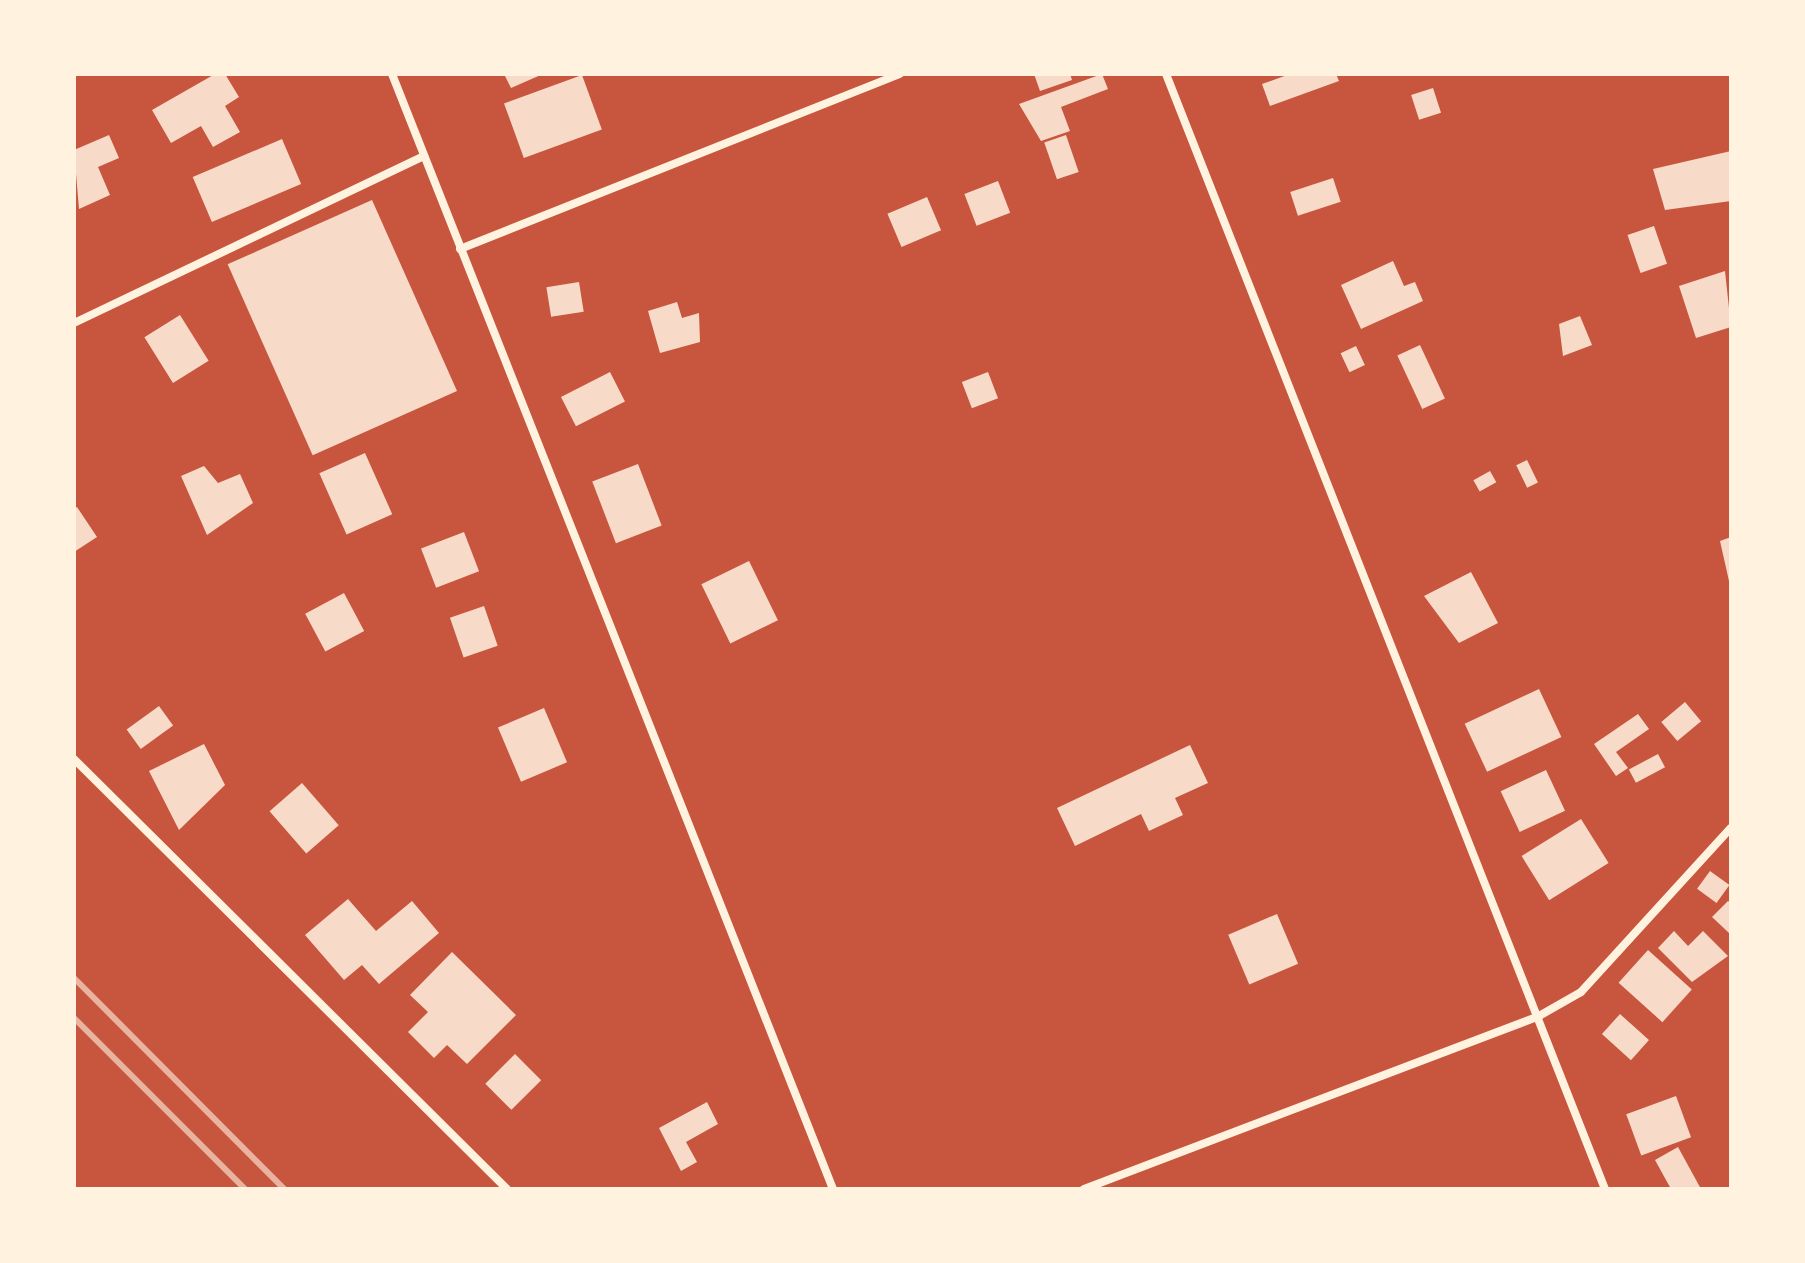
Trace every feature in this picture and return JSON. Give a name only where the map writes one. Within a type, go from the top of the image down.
[{"type":"street","points":[[392,74],[833,1189]]},
{"type":"street","points":[[460,249],[899,74]]},
{"type":"street","points":[[1166,74],[1605,1189]]},
{"type":"street","points":[[74,323],[424,156]]},
{"type":"street","points":[[74,759],[507,1189]]},
{"type":"street","points":[[1084,1189],[1539,1016],[1581,992],[1731,828]]},
{"type":"building","points":[[215,74],[225,74],[239,97],[225,106],[240,132],[213,147],[201,126],[171,143],[152,110]]},
{"type":"building","points":[[504,74],[543,74],[511,88]]},
{"type":"building","points":[[1034,74],[1070,74],[1072,80],[1040,91]]},
{"type":"building","points":[[1102,74],[1108,89],[1061,107],[1070,131],[1041,141],[1019,104]]},
{"type":"building","points":[[1290,74],[1336,74],[1339,81],[1270,106],[1262,84]]},
{"type":"building","points":[[582,75],[602,130],[524,158],[504,103]]},
{"type":"building","points":[[1433,88],[1441,113],[1419,120],[1411,95]]},
{"type":"building","points":[[109,135],[119,158],[98,167],[110,195],[79,209],[74,150]]},
{"type":"building","points":[[1066,135],[1079,172],[1057,179],[1044,142]]},
{"type":"building","points":[[282,139],[301,184],[212,222],[193,177]]},
{"type":"building","points":[[1731,151],[1731,201],[1665,210],[1653,169]]},
{"type":"building","points":[[1333,178],[1341,202],[1298,216],[1290,192]]},
{"type":"building","points":[[998,181],[1010,213],[977,226],[964,194]]},
{"type":"building","points":[[927,197],[941,230],[901,247],[887,214]]},
{"type":"building","points":[[372,200],[457,391],[313,455],[228,264]]},
{"type":"building","points":[[1654,226],[1667,264],[1641,273],[1628,235]]},
{"type":"building","points":[[1393,261],[1404,286],[1415,282],[1423,301],[1361,329],[1341,285]]},
{"type":"building","points":[[1725,271],[1731,327],[1696,338],[1679,286]]},
{"type":"building","points":[[579,282],[584,312],[551,317],[546,287]]},
{"type":"building","points":[[677,302],[682,318],[699,313],[700,342],[660,353],[648,311]]},
{"type":"building","points":[[180,315],[209,361],[173,383],[144,337]]},
{"type":"building","points":[[1580,316],[1592,345],[1563,356],[1559,324]]},
{"type":"building","points":[[1420,345],[1445,398],[1422,409],[1397,356]]},
{"type":"building","points":[[1356,346],[1365,365],[1349,372],[1341,353]]},
{"type":"building","points":[[610,372],[625,401],[576,426],[561,397]]},
{"type":"building","points":[[988,372],[998,398],[972,408],[962,382]]},
{"type":"building","points":[[365,453],[392,514],[347,535],[319,473]]},
{"type":"building","points":[[1527,460],[1538,482],[1527,488],[1516,465]]},
{"type":"building","points":[[638,464],[662,526],[616,543],[592,482]]},
{"type":"building","points":[[204,466],[218,483],[240,474],[253,503],[207,535],[181,476]]},
{"type":"building","points":[[1490,471],[1496,482],[1480,492],[1473,480]]},
{"type":"building","points":[[77,507],[97,537],[74,552],[74,509]]},
{"type":"building","points":[[464,532],[479,571],[436,588],[421,548]]},
{"type":"building","points":[[1731,537],[1731,590],[1720,541]]},
{"type":"building","points":[[749,561],[778,620],[730,644],[701,584]]},
{"type":"building","points":[[1471,572],[1498,623],[1459,643],[1424,596]]},
{"type":"building","points":[[344,593],[364,631],[325,652],[305,614]]},
{"type":"building","points":[[484,606],[498,646],[464,657],[450,618]]},
{"type":"building","points":[[1539,689],[1561,737],[1487,772],[1465,724]]},
{"type":"building","points":[[1685,702],[1701,721],[1677,741],[1661,722]]},
{"type":"building","points":[[159,706],[173,725],[141,749],[127,730]]},
{"type":"building","points":[[544,708],[567,762],[521,782],[498,728]]},
{"type":"building","points":[[1638,714],[1649,729],[1616,752],[1628,768],[1616,776],[1594,744]]},
{"type":"building","points":[[204,744],[225,785],[179,830],[149,771]]},
{"type":"building","points":[[1190,745],[1208,783],[1175,798],[1183,815],[1149,831],[1141,814],[1075,846],[1057,808]]},
{"type":"building","points":[[1658,754],[1665,767],[1636,783],[1629,769]]},
{"type":"building","points":[[1546,770],[1565,811],[1520,832],[1501,791]]},
{"type":"building","points":[[302,783],[339,825],[306,853],[270,811]]},
{"type":"building","points":[[1581,819],[1609,863],[1549,900],[1522,856]]},
{"type":"building","points":[[1710,871],[1729,885],[1716,903],[1697,889]]},
{"type":"building","points":[[348,899],[376,931],[412,901],[439,933],[379,984],[362,965],[344,980],[305,935]]},
{"type":"building","points":[[1728,901],[1731,903],[1729,933],[1712,917]]},
{"type":"building","points":[[1277,914],[1298,964],[1249,984],[1228,935]]},
{"type":"building","points":[[1674,931],[1688,946],[1703,931],[1728,956],[1692,982],[1658,948]]},
{"type":"building","points":[[1648,950],[1692,989],[1662,1022],[1619,983]]},
{"type":"building","points":[[452,952],[516,1015],[467,1064],[447,1045],[434,1058],[408,1032],[428,1012],[410,995]]},
{"type":"building","points":[[1620,1014],[1649,1040],[1631,1060],[1602,1034]]},
{"type":"building","points":[[515,1054],[541,1080],[511,1110],[485,1084]]},
{"type":"building","points":[[1676,1096],[1691,1137],[1641,1155],[1626,1114]]},
{"type":"building","points":[[707,1102],[718,1124],[686,1142],[697,1162],[681,1171],[659,1128]]},
{"type":"building","points":[[1678,1147],[1701,1189],[1671,1189],[1655,1160]]},
{"type":"railway","points":[[74,978],[284,1189]]},
{"type":"railway","points":[[74,1018],[245,1189]]}]
